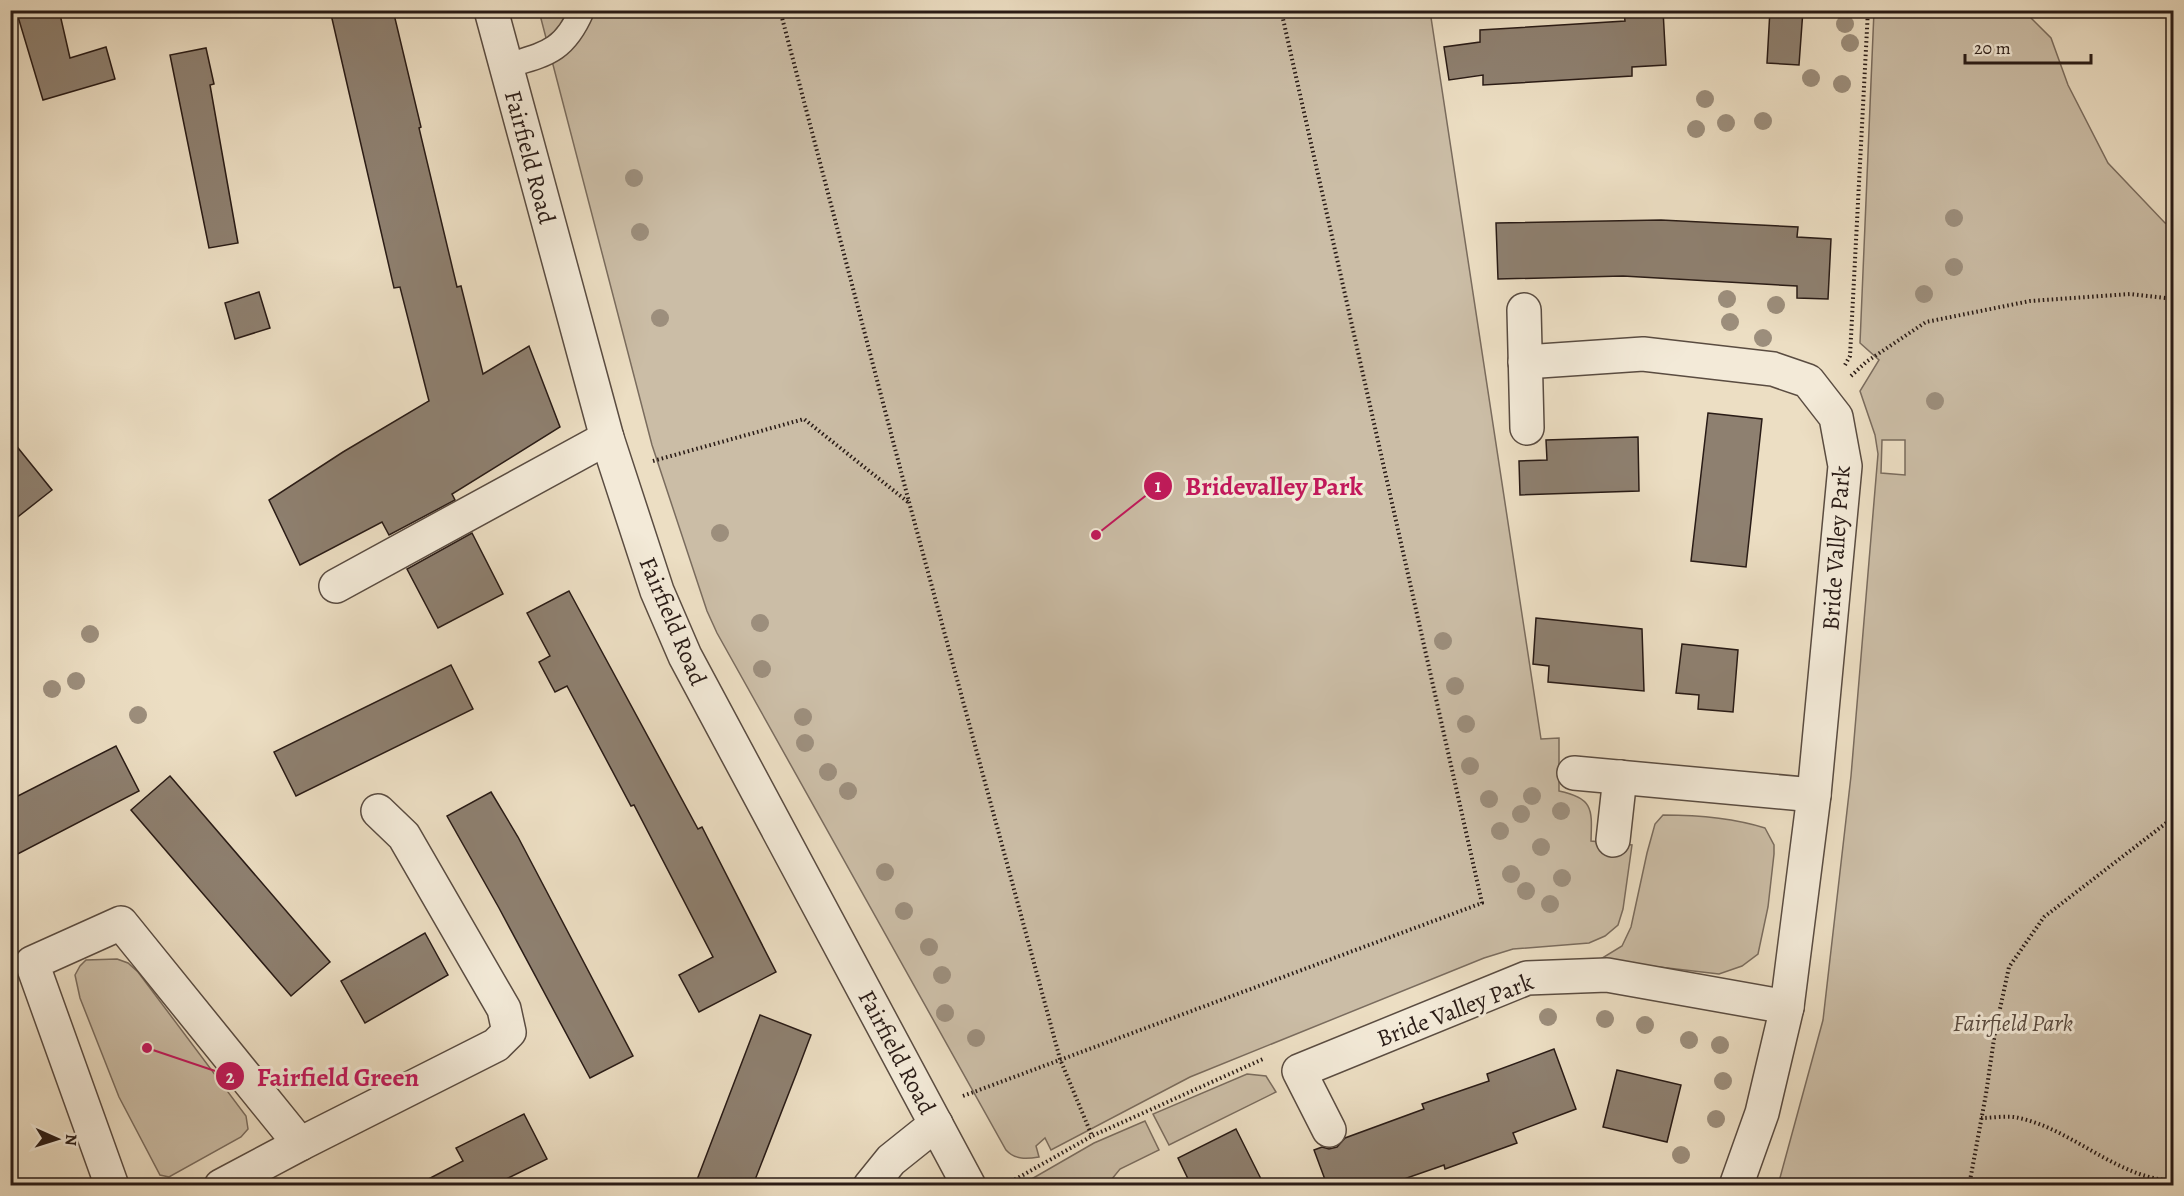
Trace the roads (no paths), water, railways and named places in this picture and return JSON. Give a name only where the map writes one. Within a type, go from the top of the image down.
[{"type":"street","name":"Fairfield Road","points":[[491,10],[607,438],[657,591],[685,656],[969,1185]]},
{"type":"street","points":[[1524,310],[1527,428]]},
{"type":"street","name":"Bride Valley Park","points":[[1525,362],[1643,354],[1773,369],[1808,381],[1836,417],[1845,466],[1814,795],[1787,1007],[1762,1113],[1736,1185]]},
{"type":"street","points":[[336,586],[607,438]]},
{"type":"street","points":[[1574,772],[1814,795]]},
{"type":"street","points":[[1613,840],[1620,777]]},
{"type":"street","points":[[221,1185],[496,1045],[509,1032],[504,1009],[404,836],[378,811]]},
{"type":"street","points":[[112,1185],[32,963],[121,923],[300,1144]]},
{"type":"street","name":"Bride Valley Park","points":[[1329,1130],[1299,1071],[1527,978],[1606,975],[1787,1007]]},
{"type":"street","points":[[870,1185],[930,1114]]},
{"type":"lane","points":[[506,66],[538,56],[558,46],[573,31],[582,10]]},
{"type":"place","name":"Bridevalley Park","points":[[1096,535]]},
{"type":"place","name":"Fairfield Green","points":[[147,1048]]},
{"type":"park label","name":"Fairfield Park","points":[[2013,1023]]}]
